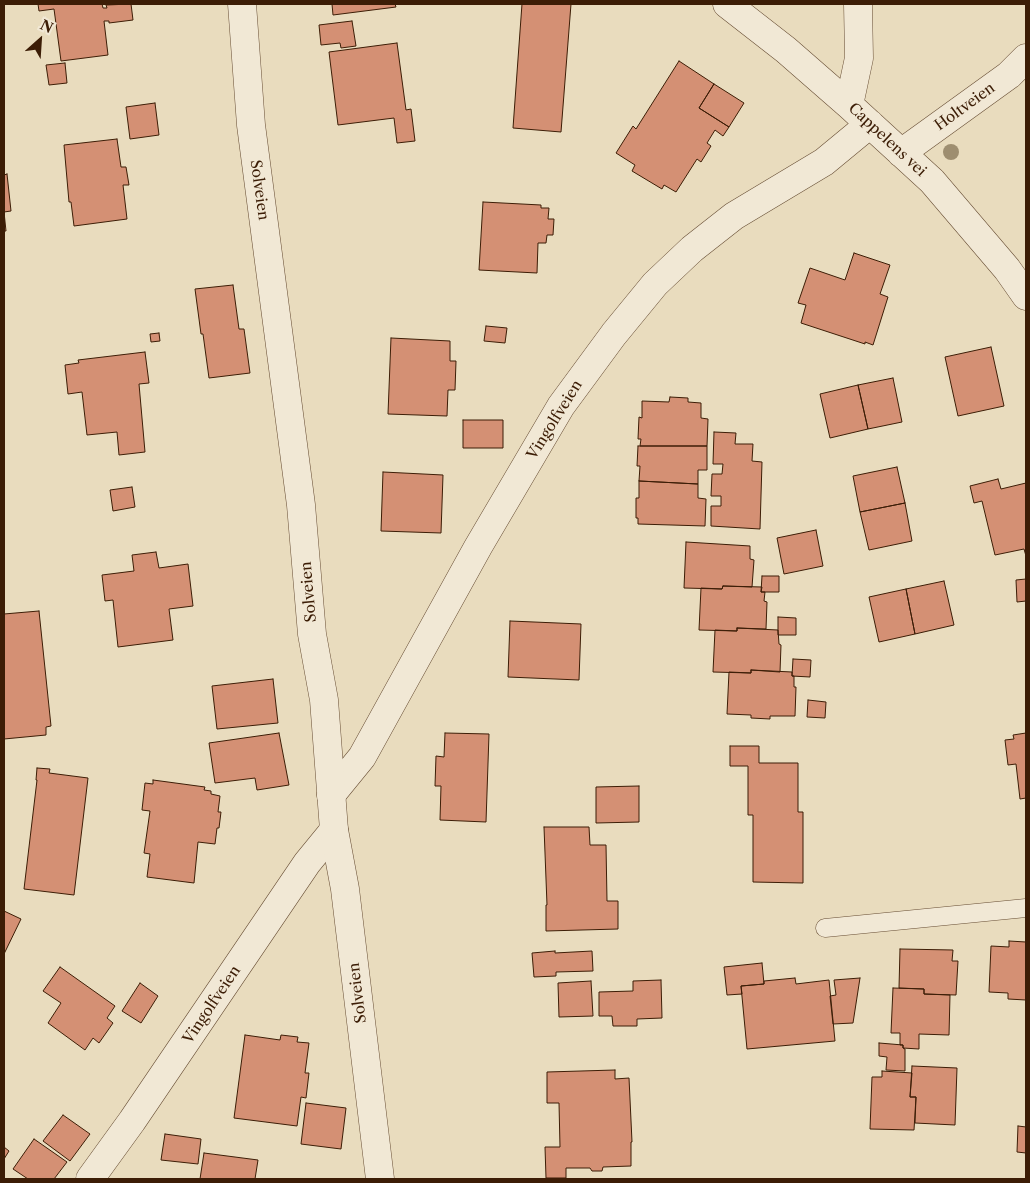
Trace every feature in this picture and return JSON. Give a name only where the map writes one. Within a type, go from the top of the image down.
[{"type":"street","name":"Solveien","points":[[242,4],[250,125],[301,505],[312,634],[324,700],[334,830],[345,889],[380,1179]]},
{"type":"street","name":"Cappelens vei","points":[[727,4],[786,50],[932,181],[1007,270],[1026,296]]},
{"type":"street","points":[[849,105],[859,58],[858,4]]},
{"type":"street","name":"Holtveien","points":[[901,153],[1009,75],[1026,58]]},
{"type":"street","name":"Vingolfveien","points":[[331,795],[362,757],[478,547],[561,406],[614,334],[655,284],[692,249],[734,216],[824,162],[870,124]]},
{"type":"street","name":"Vingolfveien","points":[[90,1179],[132,1122],[307,863],[334,830]]},
{"type":"lane","points":[[826,928],[1026,908]]},
{"type":"building","points":[[38,4],[102,4],[103,8],[107,8],[106,5],[131,4],[133,20],[109,23],[109,21],[104,21],[108,55],[61,61],[54,9],[39,11]]},
{"type":"building","points":[[332,4],[395,4],[396,7],[333,15]]},
{"type":"building","points":[[522,4],[571,4],[561,132],[513,128]]},
{"type":"building","points":[[352,21],[356,46],[341,48],[340,43],[321,45],[319,25]]},
{"type":"building","points":[[397,43],[406,110],[411,109],[415,141],[397,143],[394,118],[338,125],[329,52]]},
{"type":"building","points":[[679,61],[714,84],[699,108],[729,127],[723,136],[715,130],[707,143],[711,146],[701,162],[697,159],[676,192],[664,185],[662,189],[632,171],[635,165],[616,153],[633,126],[636,129]]},
{"type":"building","points":[[65,63],[67,83],[49,85],[46,65]]},
{"type":"building","points":[[714,84],[744,103],[729,127],[699,108]]},
{"type":"building","points":[[155,103],[159,135],[130,139],[126,107]]},
{"type":"building","points":[[117,139],[121,167],[126,167],[129,185],[123,185],[127,219],[74,226],[71,202],[69,202],[64,145]]},
{"type":"building","points":[[7,174],[11,211],[4,212],[4,175]]},
{"type":"building","points":[[483,202],[541,205],[541,208],[549,208],[548,219],[554,219],[553,235],[547,235],[546,243],[538,243],[537,273],[479,270]]},
{"type":"building","points":[[4,212],[6,231],[4,231]]},
{"type":"building","points":[[854,253],[890,265],[880,294],[888,297],[873,345],[801,323],[806,305],[798,303],[810,268],[845,280]]},
{"type":"building","points":[[233,285],[239,329],[244,329],[250,373],[209,378],[195,289]]},
{"type":"building","points":[[486,326],[507,328],[505,343],[484,341]]},
{"type":"building","points":[[159,333],[160,341],[151,342],[150,334]]},
{"type":"building","points":[[391,338],[450,341],[450,361],[456,361],[455,390],[448,390],[447,416],[388,414]]},
{"type":"building","points":[[991,347],[1004,406],[958,416],[945,357]]},
{"type":"building","points":[[145,352],[149,383],[139,384],[145,452],[119,455],[117,432],[87,435],[82,392],[68,394],[65,365],[79,363],[78,360]]},
{"type":"building","points":[[893,378],[902,422],[868,429],[858,385]]},
{"type":"building","points":[[858,385],[868,429],[830,438],[820,394]]},
{"type":"building","points":[[670,397],[688,398],[688,402],[701,403],[701,418],[708,419],[707,446],[640,446],[641,439],[638,439],[639,417],[642,418],[642,401],[669,402]]},
{"type":"building","points":[[463,420],[503,420],[503,448],[463,448]]},
{"type":"building","points":[[714,432],[736,433],[735,444],[753,444],[752,461],[762,462],[760,529],[711,526],[711,506],[721,506],[721,496],[711,496],[712,474],[722,474],[723,464],[713,464]]},
{"type":"building","points":[[638,446],[707,446],[707,470],[698,470],[698,484],[639,481],[640,466],[637,466]]},
{"type":"building","points":[[897,467],[905,503],[860,512],[853,476]]},
{"type":"building","points":[[383,472],[443,475],[441,533],[381,531]]},
{"type":"building","points":[[998,479],[1001,489],[1026,483],[1026,556],[1024,549],[995,555],[982,501],[974,503],[970,486]]},
{"type":"building","points":[[639,481],[698,484],[698,498],[706,499],[705,526],[638,524],[638,518],[636,518],[636,498],[639,498]]},
{"type":"building","points":[[132,487],[135,507],[113,511],[110,490]]},
{"type":"building","points":[[905,503],[912,541],[869,550],[860,512]]},
{"type":"building","points":[[816,530],[823,566],[784,574],[777,538]]},
{"type":"building","points":[[686,542],[750,546],[750,559],[754,560],[752,587],[723,586],[722,589],[684,588]]},
{"type":"building","points":[[156,552],[159,568],[188,564],[193,606],[169,609],[173,640],[118,647],[113,600],[105,601],[102,575],[134,571],[132,555]]},
{"type":"building","points":[[762,576],[779,576],[779,592],[761,592]]},
{"type":"building","points":[[1026,579],[1026,601],[1017,602],[1016,580]]},
{"type":"building","points":[[944,581],[954,625],[915,634],[906,589]]},
{"type":"building","points":[[723,586],[762,587],[761,592],[765,592],[764,601],[767,602],[766,629],[737,628],[737,631],[699,630],[701,588],[722,589]]},
{"type":"building","points":[[906,589],[915,634],[879,642],[869,597]]},
{"type":"building","points":[[39,611],[51,726],[46,727],[46,735],[4,739],[4,614]]},
{"type":"building","points":[[778,617],[796,618],[796,635],[778,635]]},
{"type":"building","points":[[510,621],[581,624],[579,680],[508,677]]},
{"type":"building","points":[[737,628],[778,630],[779,644],[781,645],[780,672],[751,670],[751,673],[713,672],[715,630],[737,631]]},
{"type":"building","points":[[793,659],[811,660],[810,677],[792,676]]},
{"type":"building","points":[[751,670],[792,672],[794,687],[796,687],[795,716],[770,716],[770,719],[751,718],[751,715],[727,714],[729,672],[751,673]]},
{"type":"building","points":[[273,679],[278,723],[217,729],[212,686]]},
{"type":"building","points":[[808,700],[826,702],[825,718],[807,717]]},
{"type":"building","points":[[279,733],[289,785],[257,790],[255,778],[215,783],[209,743]]},
{"type":"building","points":[[445,733],[489,734],[486,822],[440,820],[441,786],[435,786],[436,756],[444,757]]},
{"type":"building","points":[[1026,733],[1026,798],[1020,799],[1016,764],[1008,765],[1005,740],[1014,739],[1013,735]]},
{"type":"building","points":[[730,746],[759,746],[759,763],[798,763],[798,812],[803,812],[803,883],[753,882],[753,815],[748,815],[748,766],[730,766]]},
{"type":"building","points":[[37,768],[50,769],[49,773],[88,778],[74,895],[24,889]]},
{"type":"building","points":[[153,780],[205,787],[204,790],[211,791],[211,794],[220,796],[218,812],[221,812],[215,844],[198,842],[194,883],[147,877],[150,854],[144,853],[150,811],[142,810],[145,783],[153,784]]},
{"type":"building","points":[[639,786],[639,822],[596,823],[596,787]]},
{"type":"building","points":[[544,827],[589,827],[590,845],[606,845],[607,901],[618,901],[618,929],[546,931]]},
{"type":"building","points":[[4,911],[21,919],[4,954]]},
{"type":"building","points":[[1009,941],[1026,942],[1026,1000],[1008,999],[1008,993],[989,992],[991,946],[1009,947]]},
{"type":"building","points":[[900,949],[953,950],[952,961],[958,961],[956,995],[924,994],[924,989],[899,988]]},
{"type":"building","points":[[555,951],[555,953],[592,951],[593,971],[556,972],[556,976],[534,977],[532,953]]},
{"type":"building","points":[[762,963],[764,984],[741,986],[742,994],[727,995],[724,967]]},
{"type":"building","points":[[60,967],[115,1006],[107,1018],[113,1023],[99,1043],[93,1038],[85,1050],[48,1023],[61,1003],[43,991]]},
{"type":"building","points":[[795,978],[796,984],[829,980],[835,1041],[747,1049],[741,986],[764,984],[764,981]]},
{"type":"building","points":[[860,978],[853,1023],[833,1024],[830,996],[836,995],[834,980]]},
{"type":"building","points":[[661,980],[662,1018],[637,1019],[637,1026],[613,1026],[612,1016],[599,1016],[599,992],[633,991],[633,981]]},
{"type":"building","points":[[591,981],[593,1016],[559,1017],[558,983]]},
{"type":"building","points":[[140,983],[158,996],[141,1023],[122,1011]]},
{"type":"building","points":[[893,988],[924,989],[924,994],[950,995],[949,1035],[919,1034],[919,1049],[903,1048],[903,1045],[900,1045],[900,1033],[891,1033]]},
{"type":"building","points":[[245,1035],[280,1040],[281,1035],[298,1037],[297,1042],[309,1043],[305,1073],[309,1073],[306,1098],[301,1097],[297,1126],[234,1118]]},
{"type":"building","points":[[879,1043],[903,1045],[905,1049],[905,1071],[886,1070],[887,1057],[879,1056]]},
{"type":"building","points":[[912,1066],[957,1068],[955,1125],[915,1123],[916,1097],[910,1097]]},
{"type":"building","points":[[615,1070],[615,1079],[629,1078],[632,1142],[631,1166],[603,1167],[602,1171],[592,1171],[590,1168],[566,1168],[566,1178],[546,1178],[545,1147],[560,1147],[559,1103],[547,1103],[547,1072]]},
{"type":"building","points":[[882,1071],[912,1073],[910,1097],[916,1097],[914,1130],[870,1129],[872,1077],[882,1077]]},
{"type":"building","points":[[306,1103],[346,1108],[341,1149],[301,1144]]},
{"type":"building","points":[[63,1115],[90,1134],[70,1161],[43,1141]]},
{"type":"building","points":[[1018,1126],[1026,1127],[1026,1153],[1017,1152]]},
{"type":"building","points":[[165,1134],[201,1139],[198,1164],[161,1160]]},
{"type":"building","points":[[34,1139],[67,1162],[54,1179],[28,1179],[13,1169]]},
{"type":"building","points":[[4,1147],[9,1151],[4,1159]]},
{"type":"building","points":[[204,1153],[258,1160],[255,1179],[200,1179]]}]
